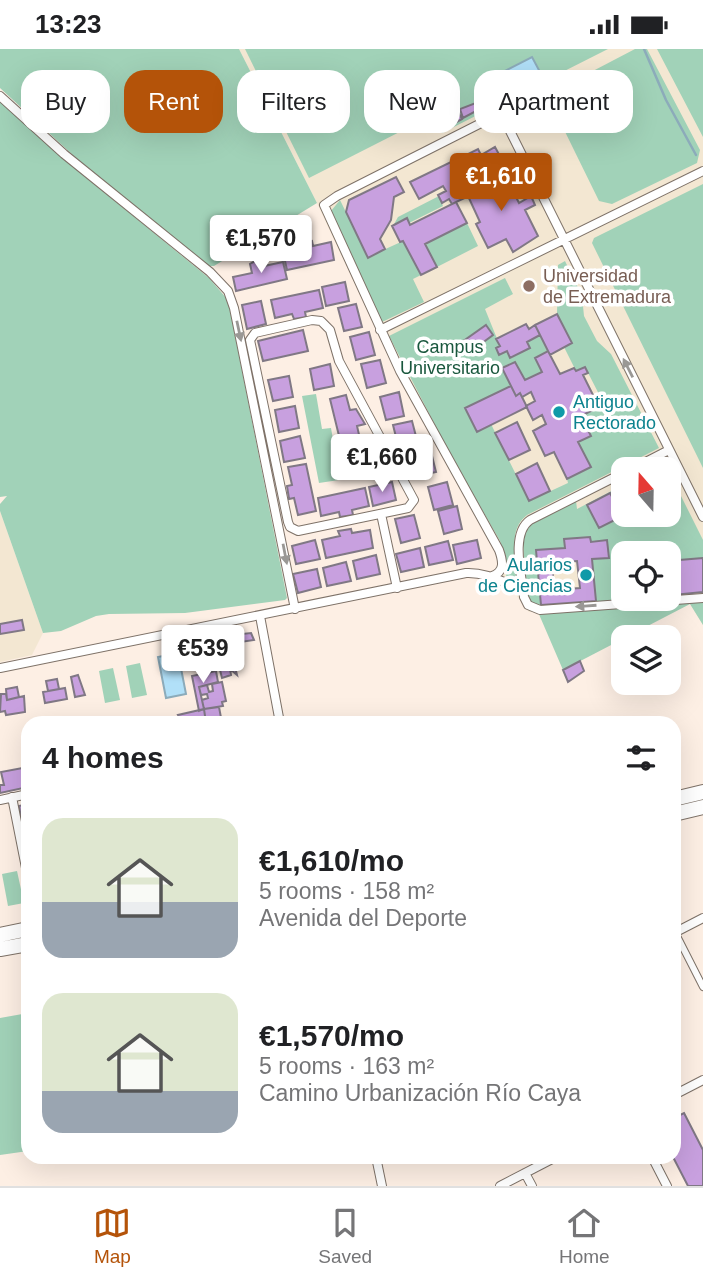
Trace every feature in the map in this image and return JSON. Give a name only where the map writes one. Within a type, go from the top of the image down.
[{"type":"highway","points":[[681,797],[703,792]]},
{"type":"highway","points":[[681,812],[703,807]]},
{"type":"highway","points":[[0,935],[21,930]]},
{"type":"highway","points":[[0,949],[21,945]]},
{"type":"street","points":[[0,96],[64,154],[224,286],[233,302],[295,609]]},
{"type":"street","points":[[0,668],[466,573],[492,576],[499,573],[503,566],[499,550],[380,330],[324,205],[501,113],[703,517]]},
{"type":"street","points":[[380,330],[703,171]]},
{"type":"street","points":[[312,320],[321,321],[328,327],[339,361],[414,498],[410,507],[381,514],[300,531],[290,527],[250,340],[254,334],[312,320]]},
{"type":"street","points":[[655,457],[669,450]]},
{"type":"street","points":[[611,479],[526,523],[519,538],[528,605],[540,610],[703,598]]},
{"type":"street","points":[[381,514],[397,588]]},
{"type":"street","points":[[492,576],[498,581],[524,590]]},
{"type":"street","points":[[260,616],[279,716]]},
{"type":"street","points":[[0,800],[21,795]]},
{"type":"street","points":[[12,797],[21,843]]},
{"type":"street","points":[[681,929],[703,918]]},
{"type":"street","points":[[681,945],[703,987]]},
{"type":"street","points":[[681,1091],[703,1080]]},
{"type":"street","points":[[377,1164],[382,1186]]},
{"type":"street","points":[[500,1186],[542,1164]]},
{"type":"street","points":[[656,1164],[667,1186]]},
{"type":"street","points":[[525,1173],[532,1186]]},
{"type":"shaded area","name":"Universidad de Extremadura","points":[[239,49],[703,49],[703,625],[689,602],[681,602],[681,541],[611,541],[611,607],[529,612],[498,571],[499,561],[495,549],[395,370],[282,133],[350,133],[350,70],[250,70]]},
{"type":"shaded area","points":[[0,511],[43,633],[32,655],[0,662]]},
{"type":"green space","points":[[0,49],[239,49],[250,70],[237,70],[237,133],[282,133],[317,203],[214,266],[208,266],[49,133],[110,133],[110,70],[21,70],[21,107],[0,88]]},
{"type":"green space","points":[[245,49],[608,49],[566,70],[474,70],[474,117],[460,124],[460,70],[364,70],[364,133],[398,133],[309,178],[287,133],[350,133],[350,70],[255,70]]},
{"type":"green space","points":[[635,49],[647,49],[700,150],[697,163],[612,204],[599,201],[566,133],[633,133],[633,70],[595,70]]},
{"type":"green space","points":[[657,49],[703,49],[703,137]]},
{"type":"green space","points":[[0,101],[21,120],[21,133],[35,133],[209,278],[228,300],[287,598],[185,613],[109,614],[96,616],[61,631],[43,633],[0,511],[0,504],[7,496],[0,497]]},
{"type":"green space","points":[[703,184],[703,468],[592,243],[594,238]]},
{"type":"green space","points":[[439,196],[443,206],[409,223],[407,219],[393,226],[398,217]]},
{"type":"green space","name":"Campus Universitario","points":[[340,200],[368,257],[403,241],[421,275],[413,279],[424,302],[382,322],[331,211]]},
{"type":"green space","points":[[467,223],[478,246],[437,267],[425,244]]},
{"type":"green space","name":"Campus Universitario","points":[[565,261],[582,296],[584,316],[597,341],[611,354],[659,448],[641,457],[611,457],[611,472],[527,515],[517,527],[515,550],[518,575],[516,580],[510,582],[506,578],[507,565],[500,541],[450,454],[389,336],[505,278],[513,294],[485,309],[500,346],[496,348],[499,355],[507,351],[511,358],[530,348],[527,342],[540,335],[548,351],[535,358],[542,372],[525,380],[515,362],[502,368],[511,386],[465,408],[491,424],[529,501],[568,483],[567,479],[591,467],[578,442],[590,436],[581,416],[594,409],[592,405],[602,400],[585,367],[576,371],[564,347],[572,343],[557,314],[558,265]]},
{"type":"green space","points":[[316,394],[322,429],[331,428],[335,451],[346,449],[352,478],[319,483],[302,396]]},
{"type":"green space","points":[[611,491],[611,495],[587,505],[599,528],[611,522],[611,527],[681,527],[681,496],[703,540],[703,558],[681,560],[681,541],[611,541],[611,601],[567,603],[596,601],[592,559],[609,558],[607,541],[591,542],[590,537],[564,539],[565,548],[536,551],[541,605],[533,605],[528,598],[522,535],[528,526],[576,501],[577,509]]},
{"type":"green space","points":[[703,601],[703,625],[690,604],[681,609],[681,602]]},
{"type":"green space","points":[[611,607],[611,611],[677,611],[650,625],[611,625],[611,645],[563,670],[538,612]]},
{"type":"green space","points":[[140,663],[147,695],[132,698],[126,666]]},
{"type":"green space","points":[[113,668],[120,700],[105,703],[99,671]]},
{"type":"green space","points":[[17,871],[21,904],[8,906],[2,874]]},
{"type":"green space","points":[[21,1014],[21,1152],[0,1155],[0,1018]]},
{"type":"water","points":[[532,57],[539,70],[507,70]]},
{"type":"water","points":[[178,653],[186,694],[166,698],[158,657]]},
{"type":"building","points":[[474,104],[474,112],[463,118],[460,109]]},
{"type":"building","points":[[495,147],[502,160],[468,177],[472,185],[467,187],[471,195],[452,204],[449,199],[442,203],[438,195],[446,191],[443,186],[419,199],[410,182],[455,160],[458,165],[467,160],[464,156],[478,149],[481,155]]},
{"type":"building","points":[[503,159],[512,177],[503,181],[495,164]]},
{"type":"building","points":[[499,172],[503,181],[507,179],[519,203],[531,196],[535,205],[525,210],[538,236],[513,252],[506,239],[488,248],[476,224],[480,222],[468,196],[471,195],[467,187]]},
{"type":"building","points":[[396,177],[404,192],[394,197],[391,220],[380,239],[385,249],[368,258],[346,212],[349,200]]},
{"type":"building","points":[[456,202],[467,223],[425,244],[437,267],[421,275],[392,226],[407,218],[410,225]]},
{"type":"building","points":[[312,241],[313,246],[331,242],[334,260],[287,270],[283,252],[300,249],[299,244]]},
{"type":"building","points":[[262,257],[264,266],[283,262],[287,279],[236,291],[233,277],[252,273],[250,264]]},
{"type":"building","points":[[345,282],[349,301],[326,306],[322,287]]},
{"type":"building","points":[[319,290],[323,308],[305,312],[306,317],[294,319],[292,314],[275,318],[271,300]]},
{"type":"building","points":[[261,301],[266,324],[247,329],[242,305]]},
{"type":"building","points":[[356,304],[362,327],[344,331],[338,308]]},
{"type":"building","points":[[557,314],[572,343],[550,355],[535,325]]},
{"type":"building","points":[[526,324],[529,329],[535,325],[540,335],[527,342],[530,348],[510,358],[507,351],[499,355],[496,348],[500,346],[496,339]]},
{"type":"building","points":[[486,325],[493,335],[470,352],[462,342]]},
{"type":"building","points":[[303,330],[308,351],[263,361],[258,341]]},
{"type":"building","points":[[369,332],[375,355],[356,360],[350,337]]},
{"type":"building","name":"Antiguo Rectorado","points":[[548,351],[560,374],[585,367],[588,373],[583,375],[594,397],[599,394],[602,400],[592,405],[595,409],[581,416],[591,436],[578,442],[591,467],[567,479],[554,452],[545,456],[533,431],[546,424],[542,415],[533,420],[526,406],[535,401],[531,392],[522,397],[520,393],[516,396],[502,368],[515,362],[525,380],[542,372],[535,358]]},
{"type":"building","points":[[380,360],[386,383],[367,388],[361,364]]},
{"type":"building","points":[[330,364],[334,386],[314,390],[310,369]]},
{"type":"building","points":[[289,376],[293,397],[273,401],[268,380]]},
{"type":"building","points":[[511,386],[516,396],[520,393],[527,407],[477,432],[465,408]]},
{"type":"building","points":[[399,392],[404,416],[386,420],[380,397]]},
{"type":"building","points":[[346,395],[350,410],[356,409],[365,424],[357,426],[360,439],[341,444],[330,399]]},
{"type":"building","points":[[295,406],[299,428],[279,432],[275,410]]},
{"type":"building","points":[[412,421],[418,444],[399,449],[393,425]]},
{"type":"building","points":[[517,422],[530,450],[509,460],[495,433]]},
{"type":"building","points":[[300,436],[305,458],[284,462],[280,441]]},
{"type":"building","points":[[372,443],[377,467],[359,471],[354,447]]},
{"type":"building","points":[[430,448],[436,472],[417,476],[412,453]]},
{"type":"building","points":[[537,463],[550,491],[529,501],[516,474]]},
{"type":"building","points":[[306,464],[316,511],[298,515],[294,498],[289,499],[287,486],[292,485],[288,467]]},
{"type":"building","points":[[392,482],[396,500],[373,506],[369,487]]},
{"type":"building","points":[[447,482],[453,505],[434,510],[428,487]]},
{"type":"building","points":[[365,488],[369,506],[352,510],[353,515],[340,517],[339,512],[321,516],[318,498]]},
{"type":"building","points":[[610,493],[611,522],[599,528],[587,505]]},
{"type":"building","points":[[457,506],[462,529],[444,534],[438,511]]},
{"type":"building","points":[[414,515],[420,538],[401,543],[395,519]]},
{"type":"building","points":[[351,529],[352,533],[370,530],[373,548],[326,558],[322,540],[340,536],[338,531]]},
{"type":"building","name":"Aularios de Ciencias","points":[[590,537],[591,542],[607,540],[609,558],[592,559],[596,601],[541,605],[536,550],[565,548],[564,539]],"holes":[[[577,561],[580,588],[554,590],[552,563]]]},
{"type":"building","points":[[315,540],[320,559],[296,564],[292,546]]},
{"type":"building","points":[[477,540],[481,558],[457,564],[453,545]]},
{"type":"building","points":[[448,541],[453,560],[429,565],[425,547]]},
{"type":"building","points":[[420,548],[424,567],[401,572],[396,554]]},
{"type":"building","points":[[376,555],[380,574],[357,579],[353,561]]},
{"type":"building","points":[[703,558],[703,592],[681,594],[681,560]]},
{"type":"building","points":[[346,562],[351,581],[327,586],[323,568]]},
{"type":"building","points":[[317,569],[321,587],[298,593],[293,574]]},
{"type":"building","points":[[22,620],[24,630],[0,634],[0,624]]},
{"type":"building","points":[[251,633],[254,640],[234,643],[232,635]]},
{"type":"building","points":[[580,661],[584,671],[568,682],[563,670]]},
{"type":"building","points":[[235,667],[237,675],[230,669],[231,675],[222,678],[220,670]]},
{"type":"building","points":[[216,671],[218,682],[199,687],[204,709],[199,711],[192,676]]},
{"type":"building","points":[[78,675],[85,695],[75,697],[71,677]]},
{"type":"building","points":[[57,679],[59,689],[48,691],[46,681]]},
{"type":"building","points":[[222,682],[226,701],[222,702],[223,706],[204,709],[202,700],[208,698],[207,694],[201,695],[199,687],[207,685],[209,692],[213,691],[212,684]]},
{"type":"building","points":[[17,687],[19,697],[7,700],[6,689]]},
{"type":"building","points":[[65,688],[67,699],[45,703],[43,692]]},
{"type":"building","points":[[1,694],[6,694],[7,700],[24,696],[25,712],[6,715],[5,711],[0,712]]},
{"type":"building","points":[[219,707],[221,716],[205,716],[204,709]]},
{"type":"building","points":[[204,709],[205,716],[179,716]]},
{"type":"building","points":[[21,768],[21,788],[0,793],[0,785],[4,785],[1,772]]},
{"type":"building","points":[[684,1113],[703,1150],[703,1186],[688,1186],[677,1164],[681,1164],[681,1114]]},
{"type":"waterway","points":[[644,49],[666,100],[696,155]]},
{"type":"place","name":"Universidad de Extremadura","points":[[529,286]]},
{"type":"place","name":"Antiguo Rectorado","points":[[559,412]]},
{"type":"place","name":"Aularios de Ciencias","points":[[586,575]]}]
